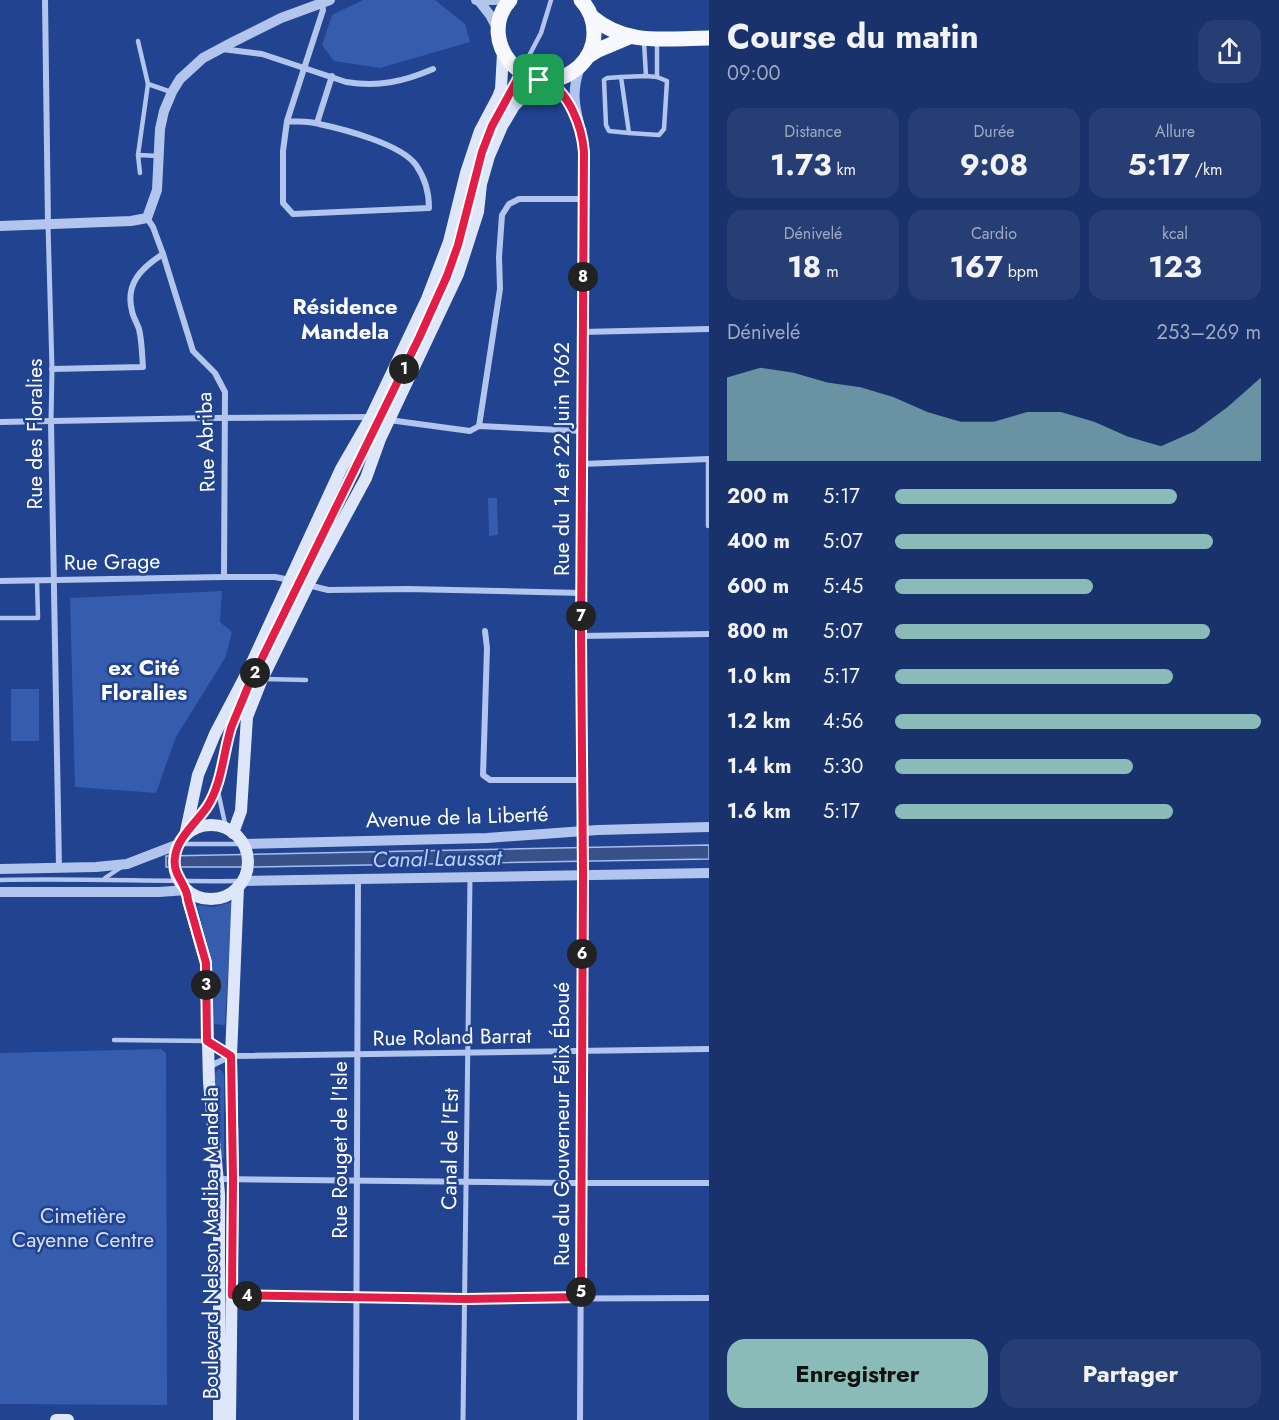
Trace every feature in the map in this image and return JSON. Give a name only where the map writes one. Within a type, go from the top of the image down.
[{"type":"main road","points":[[180,844],[198,775],[211,744],[291,580],[341,469],[371,417],[427,299],[449,242],[466,173],[480,131],[501,89],[502,53],[498,30],[502,12],[510,0]]},
{"type":"main road","points":[[581,0],[592,17],[609,30],[643,38],[709,38]]},
{"type":"main road","points":[[583,62],[594,38],[592,17]]},
{"type":"main road","points":[[502,53],[521,73],[541,80],[557,79],[569,74],[598,50],[643,38]]},
{"type":"main road","points":[[229,830],[241,811],[247,717],[262,679],[308,585],[366,478],[388,420],[458,274],[478,212],[489,156],[502,126],[514,106],[541,80]]},
{"type":"main road","points":[[180,844],[196,828],[211,825],[229,830],[245,848]]},
{"type":"main road","name":"Boulevard Nelson Madiba Mandela","points":[[180,844],[181,881],[206,963],[207,1041],[218,1179],[219,1420]]},
{"type":"main road","name":"Boulevard Nelson Madiba Mandela","points":[[230,1420],[233,1179],[231,1056],[242,881],[248,862],[245,848]]},
{"type":"main road","points":[[181,881],[197,896],[214,898],[227,895],[242,881]]},
{"type":"main road","points":[[56,1420],[68,1420]]},
{"type":"street","name":"Rue des Floralies","points":[[45,0],[59,868]]},
{"type":"street","points":[[477,1],[496,0]]},
{"type":"street","points":[[477,1],[490,15],[498,30]]},
{"type":"street","points":[[0,226],[131,221],[147,218],[157,190],[160,129],[164,111],[172,92],[192,67],[203,58],[281,18],[326,2]]},
{"type":"street","points":[[287,121],[317,123],[376,140],[398,150],[415,163],[429,192],[429,208],[293,214],[283,203],[282,151],[287,121],[326,2]]},
{"type":"street","points":[[222,49],[262,54],[353,83],[381,84],[410,79],[433,69]]},
{"type":"street","name":"Rue du 14 et 22 Juin 1962","points":[[583,62],[573,91],[584,142],[581,636],[583,870]]},
{"type":"street","points":[[317,123],[332,76]]},
{"type":"street","name":"Rue du 14 et 22 Juin 1962","points":[[541,80],[562,95],[576,113]]},
{"type":"street","points":[[479,426],[500,289],[499,257],[502,214],[509,204],[519,198],[584,199]]},
{"type":"street","name":"Rue Abriba","points":[[147,218],[153,227],[163,254],[193,351],[215,373],[225,392],[224,577]]},
{"type":"street","points":[[52,369],[143,367],[139,329],[132,313],[129,296],[135,278],[147,264],[163,254]]},
{"type":"street","points":[[582,332],[709,329]]},
{"type":"street","points":[[0,422],[226,417],[371,417]]},
{"type":"street","points":[[388,420],[471,431],[479,426],[582,431]]},
{"type":"street","points":[[582,464],[709,459]]},
{"type":"street","name":"Rue Grage","points":[[0,581],[224,577],[275,577],[291,580]]},
{"type":"street","points":[[308,585],[328,590],[408,589],[582,593]]},
{"type":"street","points":[[485,631],[487,648],[483,775],[490,780],[582,780]]},
{"type":"street","points":[[581,636],[709,634]]},
{"type":"street","name":"Avenue de la Liberté","points":[[245,848],[582,836],[709,827]]},
{"type":"street","points":[[0,869],[127,864],[180,844]]},
{"type":"street","points":[[242,881],[470,878],[583,870],[709,873]]},
{"type":"street","name":"Rue du Gouverneur Félix Éboué","points":[[580,1420],[583,870]]},
{"type":"street","name":"Canal de l'Est","points":[[462,1420],[470,878]]},
{"type":"street","name":"Rue Rouget de l'Isle","points":[[356,1420],[358,880]]},
{"type":"street","points":[[0,892],[159,892],[181,881]]},
{"type":"street","points":[[207,1041],[231,1056]]},
{"type":"street","name":"Rue Roland Barrat","points":[[209,1066],[231,1056],[709,1049]]},
{"type":"street","points":[[218,1179],[582,1184],[709,1183]]},
{"type":"street","points":[[232,1295],[465,1299],[709,1298]]},
{"type":"lane","points":[[180,844],[207,807],[217,787],[231,729],[247,689],[419,338],[447,276],[458,245],[482,152],[492,126],[541,33],[551,0]]},
{"type":"lane","points":[[643,38],[646,76]]},
{"type":"lane","points":[[643,38],[657,77]]},
{"type":"lane","points":[[138,41],[147,84],[138,155],[140,173]]},
{"type":"lane","points":[[646,76],[667,81],[664,129],[659,135],[609,130],[606,125],[604,80],[646,76]]},
{"type":"lane","points":[[621,77],[629,133]]},
{"type":"lane","points":[[147,84],[172,92]]},
{"type":"lane","points":[[138,155],[159,156]]},
{"type":"lane","points":[[708,525],[709,459]]},
{"type":"lane","points":[[0,618],[38,618],[37,580]]},
{"type":"lane","points":[[262,679],[306,680]]},
{"type":"lane","points":[[217,787],[229,830]]},
{"type":"lane","points":[[180,844],[245,848]]},
{"type":"lane","points":[[105,878],[127,864]]},
{"type":"lane","points":[[0,880],[105,878],[181,881]]},
{"type":"lane","points":[[114,1040],[207,1041]]},
{"type":"green space","points":[[363,0],[435,0],[465,24],[470,42],[380,68],[334,61],[322,45],[332,15]]},
{"type":"green space","points":[[488,498],[497,498],[498,535],[489,536]]},
{"type":"green space","points":[[222,591],[220,622],[232,632],[225,658],[176,737],[156,793],[75,787],[70,598]]},
{"type":"green space","points":[[11,689],[39,689],[39,741],[11,741]]},
{"type":"green space","points":[[232,902],[225,1025],[213,1024],[210,955],[197,905],[214,907]]},
{"type":"green space","name":"Cimetière Cayenne Centre","points":[[161,1049],[166,1053],[167,1405],[0,1404],[0,1053]]},
{"type":"green space","points":[[218,1069],[224,1074],[224,1158],[222,1158],[214,1075]]},
{"type":"water","name":"Canal Laussat","points":[[709,845],[709,859],[166,867],[166,856]]},
{"type":"district","name":"Résidence Mandela","points":[[345,318]]},
{"type":"district","name":"ex Cité Floralies","points":[[144,680]]},
{"type":"route","points":[[521,73],[539,80],[544,80],[556,89],[576,113],[584,142],[581,1297],[465,1299],[232,1295],[231,1056],[207,1041],[206,963],[187,890],[175,871],[174,860],[178,844],[207,807],[217,787],[231,729],[247,689],[419,338],[447,276],[458,245],[482,152],[492,126],[521,73]]}]
